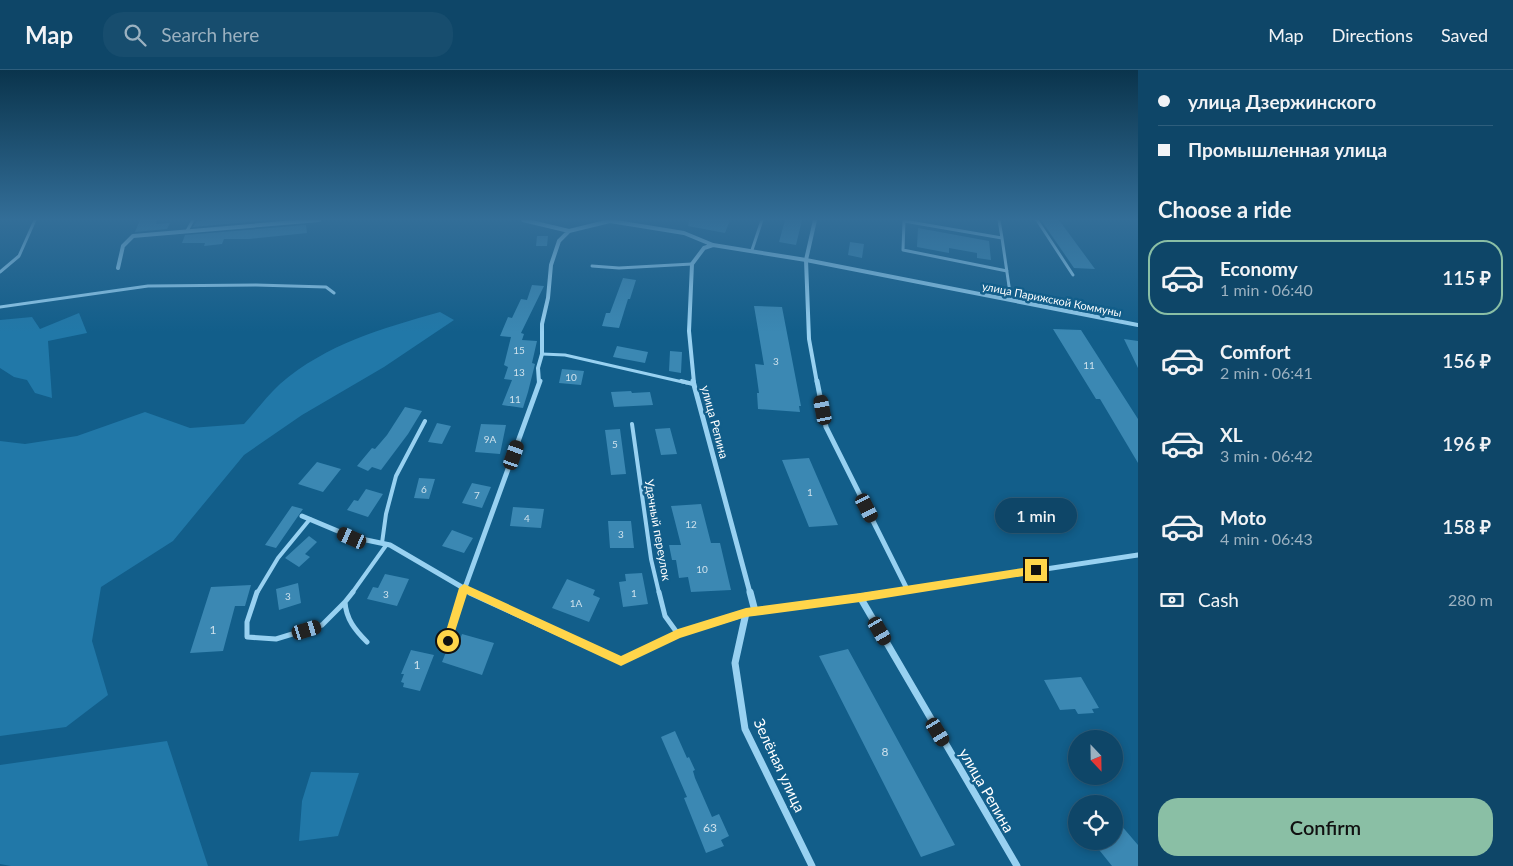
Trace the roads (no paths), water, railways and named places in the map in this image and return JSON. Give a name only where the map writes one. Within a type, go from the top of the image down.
[{"type":"street","points":[[118,268],[119,257]]},
{"type":"street","points":[[448,641],[464,588],[501,492],[540,381],[538,368],[542,354],[542,324],[554,257]]},
{"type":"street","points":[[692,264],[697,257]]},
{"type":"street","name":"улица Парижской Коммуны","points":[[791,257],[1138,325]]},
{"type":"street","points":[[806,260],[809,340],[826,427],[907,589]]},
{"type":"street","name":"улица Репина","points":[[692,264],[688,331],[693,384],[754,611]]},
{"type":"street","points":[[302,516],[352,538],[384,543],[464,588],[621,661],[678,634],[754,611],[860,598],[907,589],[1138,555]]},
{"type":"street","name":"улица Репина","points":[[860,598],[1017,866]]},
{"type":"street","name":"Зелёная улица","points":[[746,613],[735,663],[745,729],[812,866]]},
{"type":"lane","points":[[0,272],[18,257]]},
{"type":"lane","points":[[938,257],[1007,271]]},
{"type":"lane","points":[[1005,257],[1011,300]]},
{"type":"lane","points":[[1062,257],[1074,275]]},
{"type":"lane","points":[[592,266],[619,268],[692,264]]},
{"type":"lane","points":[[0,307],[148,286],[256,285],[326,288],[334,293]]},
{"type":"lane","points":[[542,354],[565,355],[693,384]]},
{"type":"lane","points":[[310,519],[286,544],[268,572],[254,601],[245,627],[247,637],[276,639],[322,625],[344,602],[384,543],[386,514],[396,476],[425,421]]},
{"type":"lane","name":"Удачный переулок","points":[[632,424],[651,559],[665,616],[678,634]]},
{"type":"lane","points":[[344,602],[345,611],[351,626],[367,642]]}]
